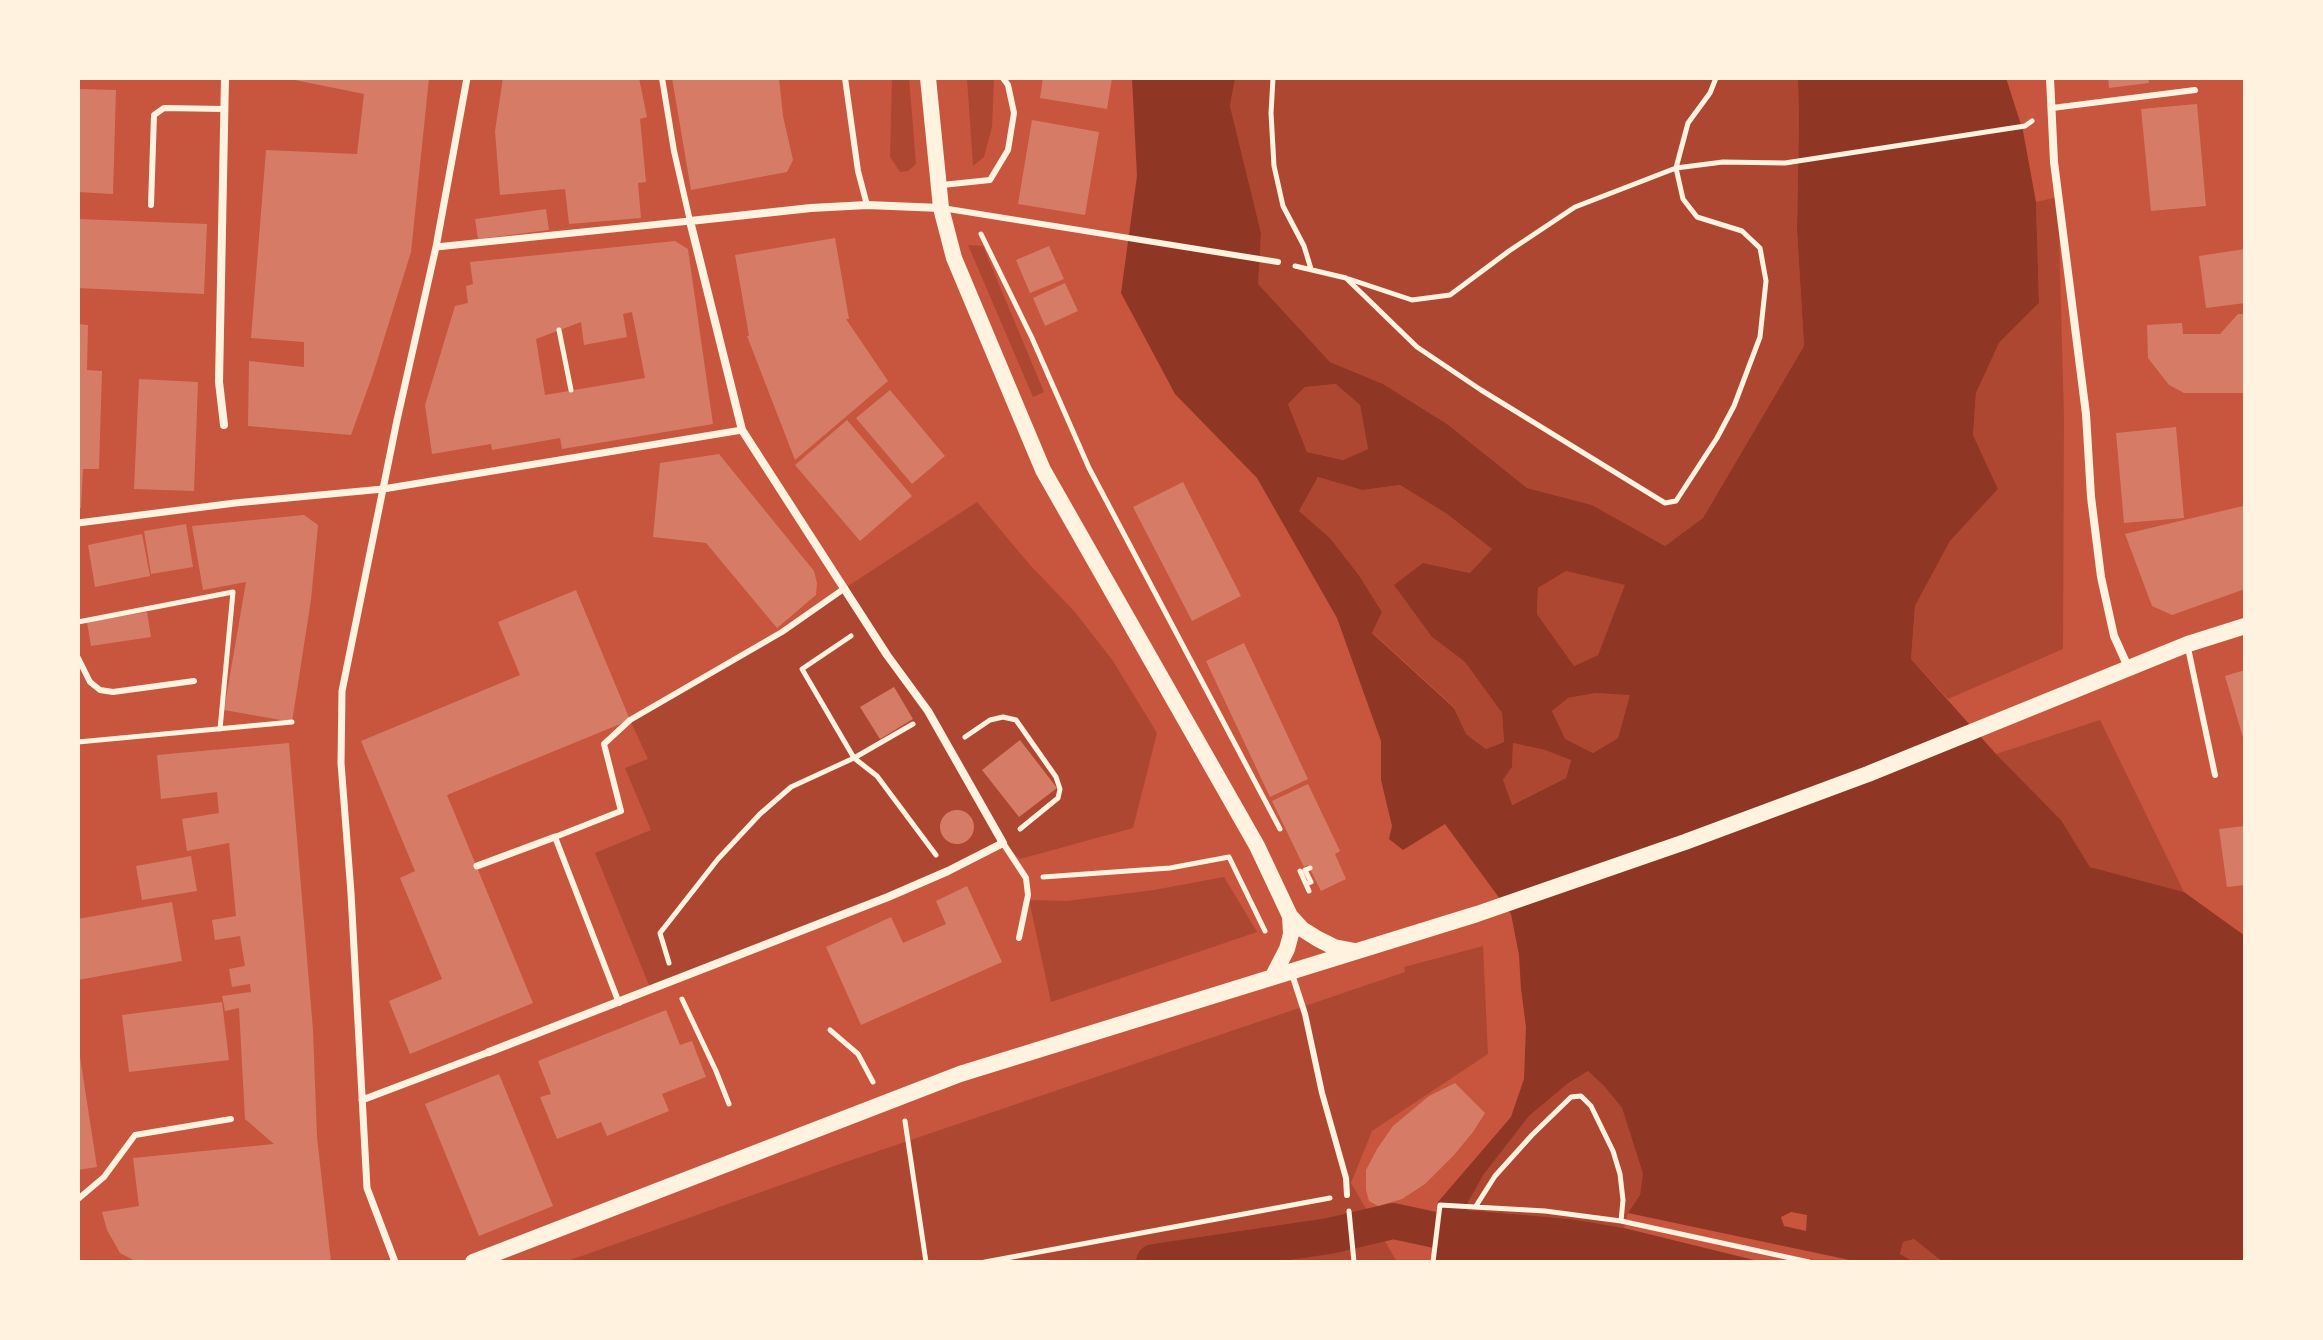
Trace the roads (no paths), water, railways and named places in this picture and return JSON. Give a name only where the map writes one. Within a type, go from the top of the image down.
[{"type":"main road","points":[[928,78],[941,208],[954,258],[1043,470],[1257,846],[1290,916],[1302,929],[1318,939],[1334,947],[1356,951]]},
{"type":"main road","points":[[473,1262],[974,1070],[1477,914],[1685,842],[1868,774],[2128,667],[2245,626]]},
{"type":"main road","points":[[1273,976],[1287,949],[1291,934],[1290,916]]},
{"type":"street","points":[[224,425],[219,382],[225,78]]},
{"type":"street","points":[[395,1262],[367,1188],[341,763],[342,691],[436,247],[467,78]]},
{"type":"street","points":[[2050,78],[2056,174],[2086,414],[2091,497],[2101,577],[2114,636],[2128,667]]},
{"type":"street","points":[[436,247],[811,208],[867,205],[941,208]]},
{"type":"street","points":[[362,1100],[888,897],[1003,843],[928,711],[887,655],[742,430],[690,221]]},
{"type":"street","points":[[78,523],[235,503],[383,489],[742,430]]},
{"type":"street","points":[[581,446],[583,457]]},
{"type":"street","points":[[477,866],[555,837]]},
{"type":"lane","points":[[662,78],[690,221]]},
{"type":"lane","points":[[845,78],[858,171],[867,205]]},
{"type":"lane","points":[[938,186],[990,180],[1008,150],[1014,113],[1008,85],[1003,78]]},
{"type":"lane","points":[[2052,108],[2195,90]]},
{"type":"lane","points":[[151,205],[154,115],[164,108],[224,109]]},
{"type":"lane","points":[[941,208],[1278,262]]},
{"type":"lane","points":[[619,1003],[555,837],[621,811],[604,744],[630,720],[782,632],[845,588]]},
{"type":"lane","points":[[2188,644],[2215,775]]},
{"type":"lane","points":[[78,658],[90,682],[100,690],[113,692],[194,681]]},
{"type":"lane","points":[[1003,843],[1026,878],[1028,895],[1019,938]]},
{"type":"lane","points":[[1291,971],[1305,1014],[1322,1093],[1346,1178],[1347,1195]]},
{"type":"lane","points":[[78,1199],[104,1177],[135,1135],[231,1119]]},
{"type":"waterway","points":[[1154,1262],[1329,1236],[1393,1221],[1482,1240]]}]
